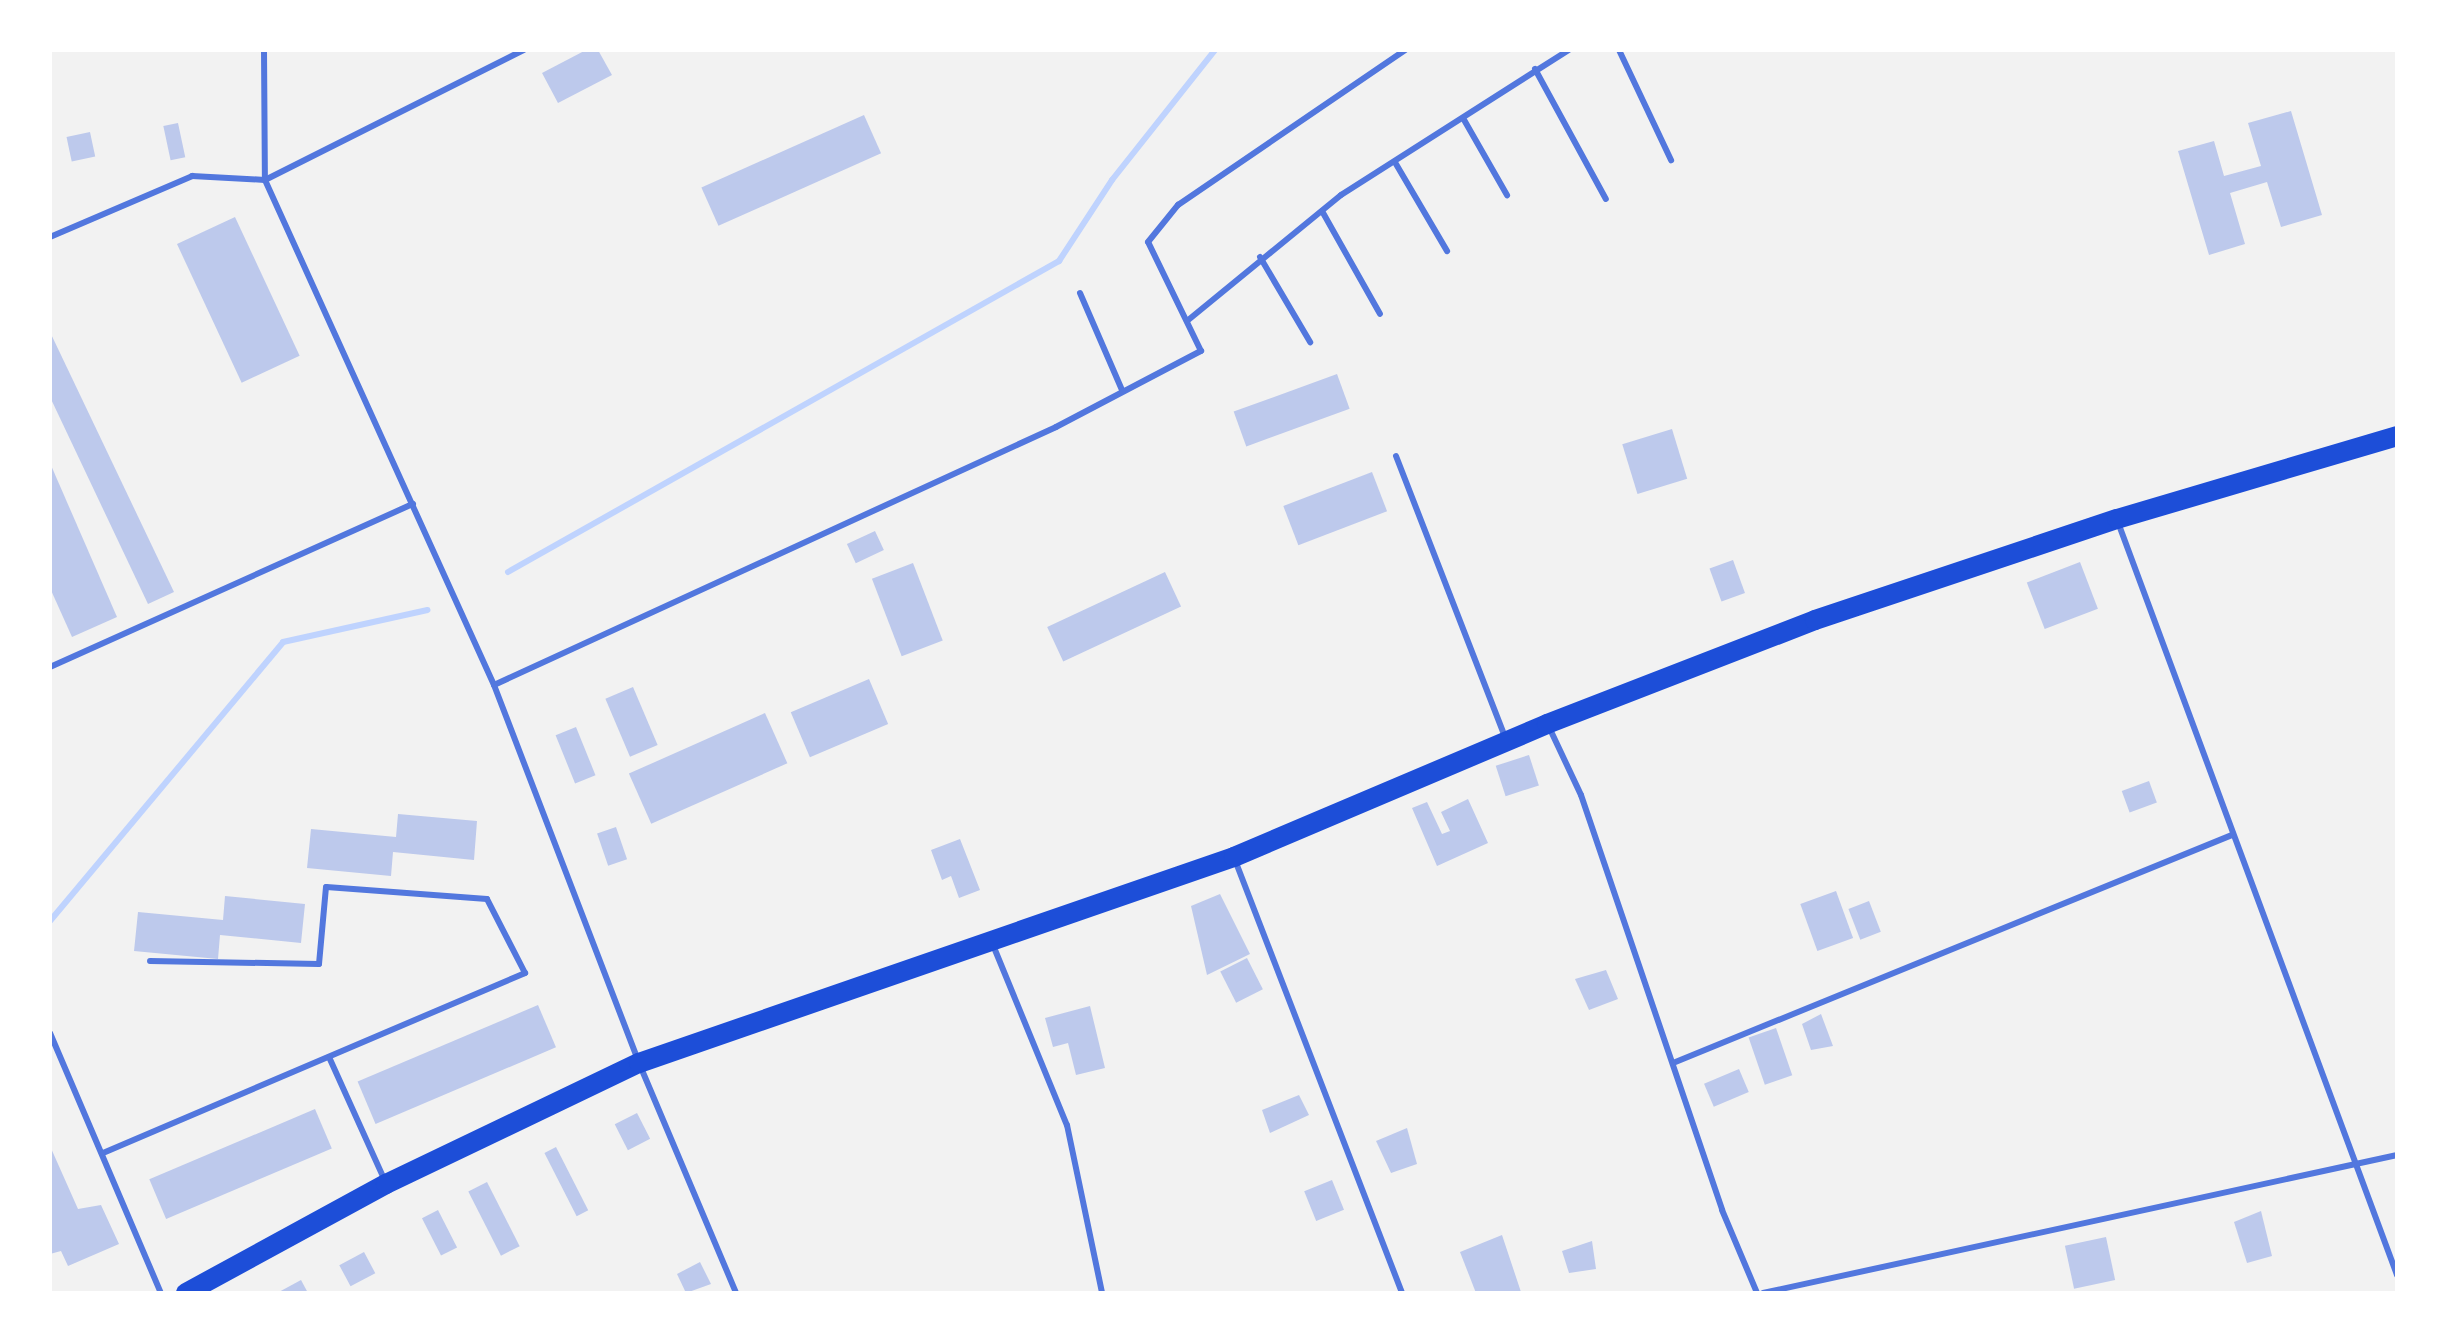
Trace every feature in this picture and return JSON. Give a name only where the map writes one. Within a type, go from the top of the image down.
[{"type":"main road","points":[[186,1293],[386,1184],[639,1063],[992,944],[1234,856],[1547,724],[1815,620],[2117,519],[2397,436]]},
{"type":"lane","points":[[264,50],[265,180],[494,685],[639,1063],[736,1293]]},
{"type":"lane","points":[[50,237],[192,176],[265,180],[524,50]]},
{"type":"lane","points":[[494,685],[1201,351],[1148,242],[1168,217],[1405,50]]},
{"type":"lane","points":[[1187,321],[1260,256],[1322,210],[1569,50]]},
{"type":"lane","points":[[1619,50],[1670,160]]},
{"type":"lane","points":[[1535,69],[1606,199]]},
{"type":"lane","points":[[1463,118],[1507,195]]},
{"type":"lane","points":[[1396,164],[1447,251]]},
{"type":"lane","points":[[1322,210],[1380,314]]},
{"type":"lane","points":[[1260,256],[1310,342]]},
{"type":"lane","points":[[1080,293],[1122,390]]},
{"type":"lane","points":[[1396,456],[1507,741]]},
{"type":"lane","points":[[50,666],[413,504]]},
{"type":"lane","points":[[2117,519],[2352,1164],[2397,1276]]},
{"type":"lane","points":[[1547,724],[1581,794],[1673,1062],[1760,1293],[2397,1155]]},
{"type":"lane","points":[[1673,1062],[2232,834]]},
{"type":"lane","points":[[1234,856],[1402,1293]]},
{"type":"lane","points":[[103,1153],[525,973],[487,899],[326,887],[318,964],[150,960]]},
{"type":"lane","points":[[992,944],[1067,1126],[1102,1293]]},
{"type":"lane","points":[[50,1033],[160,1293]]},
{"type":"lane","points":[[329,1057],[386,1184]]},
{"type":"building","points":[[586,50],[598,50],[612,75],[558,103],[542,73]]},
{"type":"building","points":[[2291,111],[2322,215],[2281,227],[2267,182],[2230,193],[2245,244],[2209,255],[2178,151],[2214,141],[2224,176],[2261,166],[2248,123]]},
{"type":"building","points":[[864,115],[881,153],[718,226],[701,187]]},
{"type":"building","points":[[178,123],[185,157],[171,160],[163,126]]},
{"type":"building","points":[[90,132],[95,156],[72,161],[67,137]]},
{"type":"building","points":[[235,217],[300,356],[242,383],[177,244]]},
{"type":"building","points":[[50,332],[174,592],[148,604],[50,397]]},
{"type":"building","points":[[1337,374],[1350,409],[1246,446],[1234,412]]},
{"type":"building","points":[[1672,429],[1687,479],[1637,494],[1622,444]]},
{"type":"building","points":[[50,463],[117,617],[72,637],[50,588]]},
{"type":"building","points":[[1372,472],[1387,511],[1298,545],[1283,506]]},
{"type":"building","points":[[875,531],[884,550],[856,563],[847,544]]},
{"type":"building","points":[[1733,560],[1745,593],[1721,601],[1710,569]]},
{"type":"building","points":[[2080,562],[2098,609],[2045,629],[2027,582]]},
{"type":"building","points":[[913,563],[943,640],[902,656],[872,579]]},
{"type":"building","points":[[1165,572],[1181,606],[1063,661],[1047,627]]},
{"type":"building","points":[[869,679],[888,724],[810,757],[791,712]]},
{"type":"building","points":[[633,687],[658,745],[630,757],[605,699]]},
{"type":"building","points":[[765,713],[787,763],[651,824],[629,774]]},
{"type":"building","points":[[576,727],[595,775],[575,783],[556,735]]},
{"type":"building","points":[[1529,755],[1539,785],[1506,796],[1496,766]]},
{"type":"building","points":[[2149,781],[2157,803],[2130,813],[2122,791]]},
{"type":"building","points":[[1468,799],[1488,843],[1437,866],[1412,808],[1427,802],[1442,834],[1450,831],[1441,812]]},
{"type":"building","points":[[398,814],[477,821],[474,860],[393,852],[391,876],[307,868],[311,829],[396,837]]},
{"type":"building","points":[[616,827],[627,859],[608,866],[597,834]]},
{"type":"building","points":[[960,839],[980,890],[959,898],[951,876],[942,880],[931,850]]},
{"type":"building","points":[[1836,891],[1853,938],[1817,951],[1800,904]]},
{"type":"building","points":[[1220,894],[1250,954],[1207,975],[1191,906]]},
{"type":"building","points":[[225,896],[305,904],[301,943],[220,935],[218,959],[134,951],[138,912],[223,920]]},
{"type":"building","points":[[1869,901],[1881,932],[1860,940],[1848,909]]},
{"type":"building","points":[[1247,958],[1263,989],[1236,1003],[1220,972]]},
{"type":"building","points":[[1606,970],[1618,999],[1589,1010],[1575,979]]},
{"type":"building","points":[[538,1005],[556,1047],[376,1124],[358,1082]]},
{"type":"building","points":[[1090,1006],[1105,1068],[1076,1075],[1068,1043],[1053,1047],[1045,1018]]},
{"type":"building","points":[[1821,1014],[1833,1046],[1811,1050],[1802,1024]]},
{"type":"building","points":[[1776,1028],[1792,1075],[1765,1085],[1749,1037]]},
{"type":"building","points":[[1739,1069],[1749,1092],[1714,1107],[1704,1084]]},
{"type":"building","points":[[1299,1095],[1309,1115],[1270,1133],[1262,1110]]},
{"type":"building","points":[[315,1109],[332,1149],[166,1219],[149,1179]]},
{"type":"building","points":[[637,1113],[650,1139],[628,1150],[615,1124]]},
{"type":"building","points":[[1407,1128],[1417,1164],[1391,1173],[1376,1141]]},
{"type":"building","points":[[50,1146],[78,1209],[101,1205],[119,1244],[68,1266],[61,1251],[50,1254]]},
{"type":"building","points":[[556,1147],[588,1210],[577,1216],[544,1153]]},
{"type":"building","points":[[1332,1180],[1344,1210],[1316,1221],[1304,1191]]},
{"type":"building","points":[[487,1182],[520,1246],[501,1256],[468,1192]]},
{"type":"building","points":[[438,1210],[457,1247],[441,1256],[422,1218]]},
{"type":"building","points":[[2261,1211],[2272,1256],[2247,1263],[2234,1222]]},
{"type":"building","points":[[1502,1235],[1521,1292],[1476,1293],[1460,1252]]},
{"type":"building","points":[[2106,1237],[2115,1280],[2074,1289],[2065,1246]]},
{"type":"building","points":[[1592,1241],[1596,1269],[1569,1273],[1562,1251]]},
{"type":"building","points":[[364,1252],[375,1273],[351,1286],[339,1265]]},
{"type":"building","points":[[700,1262],[711,1284],[686,1293],[677,1274]]},
{"type":"building","points":[[301,1280],[308,1293],[277,1293]]},
{"type":"waterway","points":[[508,572],[1059,261],[1112,180],[1215,50]]},
{"type":"waterway","points":[[50,921],[283,642],[427,610]]}]
